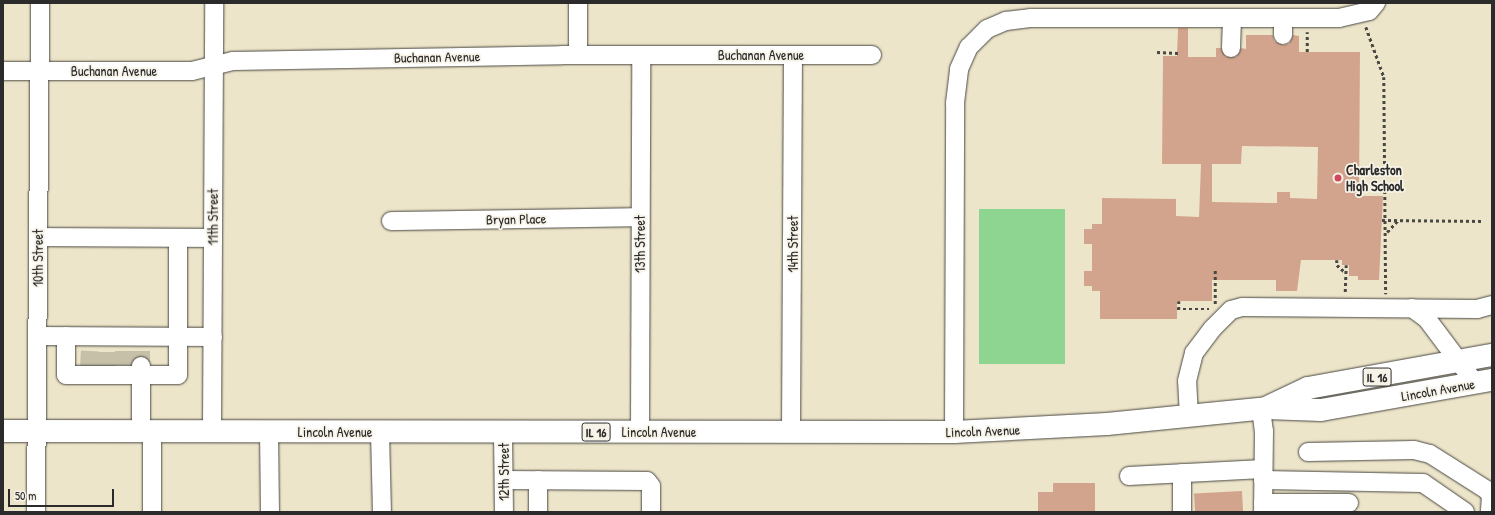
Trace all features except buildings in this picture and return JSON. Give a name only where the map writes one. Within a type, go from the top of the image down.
[{"type":"main road","name":"Lincoln Avenue","points":[[1263,408],[1308,388],[1492,355]]},
{"type":"main road","name":"Lincoln Avenue","points":[[3,431],[954,432],[1107,424],[1263,408],[1321,410],[1484,382]]},
{"type":"street","name":"10th Street","points":[[36,512],[40,3]]},
{"type":"street","name":"11th Street","points":[[212,431],[214,3]]},
{"type":"street","points":[[578,3],[578,55]]},
{"type":"street","points":[[954,432],[955,103],[959,69],[969,47],[987,29],[1006,21],[1030,18],[1146,10],[1232,18],[1283,27],[1353,17],[1369,11],[1376,3]]},
{"type":"street","points":[[1231,48],[1232,18]]},
{"type":"street","name":"Buchanan Avenue","points":[[3,71],[192,71],[213,64],[240,61],[578,55],[872,55]]},
{"type":"street","name":"13th Street","points":[[640,432],[641,55]]},
{"type":"street","name":"14th Street","points":[[791,432],[793,55]]},
{"type":"street","name":"Bryan Place","points":[[391,221],[640,217]]},
{"type":"street","points":[[38,237],[213,238]]},
{"type":"street","points":[[37,336],[66,336],[115,357],[178,375],[178,238]]},
{"type":"street","points":[[1189,416],[1187,381],[1194,353],[1213,328],[1231,310],[1242,307],[1477,309],[1492,305]]},
{"type":"street","points":[[1412,308],[1427,319],[1459,361],[1484,382]]},
{"type":"street","points":[[66,336],[66,375],[115,357],[178,337],[213,337]]},
{"type":"street","points":[[115,357],[147,431],[152,512]]},
{"type":"street","points":[[1263,408],[1263,507],[1349,503]]},
{"type":"street","points":[[269,431],[270,512]]},
{"type":"street","points":[[380,432],[382,512]]},
{"type":"street","name":"12th Street","points":[[503,432],[504,512]]},
{"type":"street","points":[[1308,452],[1414,450],[1433,456],[1487,490],[1491,496],[1491,508]]},
{"type":"street","points":[[1423,484],[1433,456]]},
{"type":"street","points":[[1182,473],[1182,512]]},
{"type":"street","points":[[1129,476],[1182,473],[1263,475],[1423,484],[1465,512]]},
{"type":"street","points":[[504,480],[647,481],[651,486],[652,512]]},
{"type":"street","points":[[538,480],[538,512]]},
{"type":"path","points":[[1365,24],[1384,77],[1384,186],[1387,195],[1386,297]]},
{"type":"path","points":[[1307,28],[1307,52]]},
{"type":"path","points":[[1157,52],[1178,53]]},
{"type":"path","points":[[1382,220],[1484,221]]},
{"type":"path","points":[[1386,232],[1398,220]]},
{"type":"path","points":[[1337,260],[1337,265],[1346,273]]},
{"type":"path","points":[[1345,296],[1346,265]]},
{"type":"path","points":[[1179,301],[1178,309],[1215,309],[1215,270]]},
{"type":"green space","points":[[979,209],[1065,209],[1065,364],[979,364]]},
{"type":"tunnel","points":[[89,368],[90,351]]},
{"type":"tunnel","points":[[124,351],[124,365]]},
{"type":"tunnel","points":[[141,351],[141,366]]},
{"type":"tunnel","points":[[107,352],[107,367]]},
{"type":"place","name":"Charleston High School","points":[[1338,178]]}]
